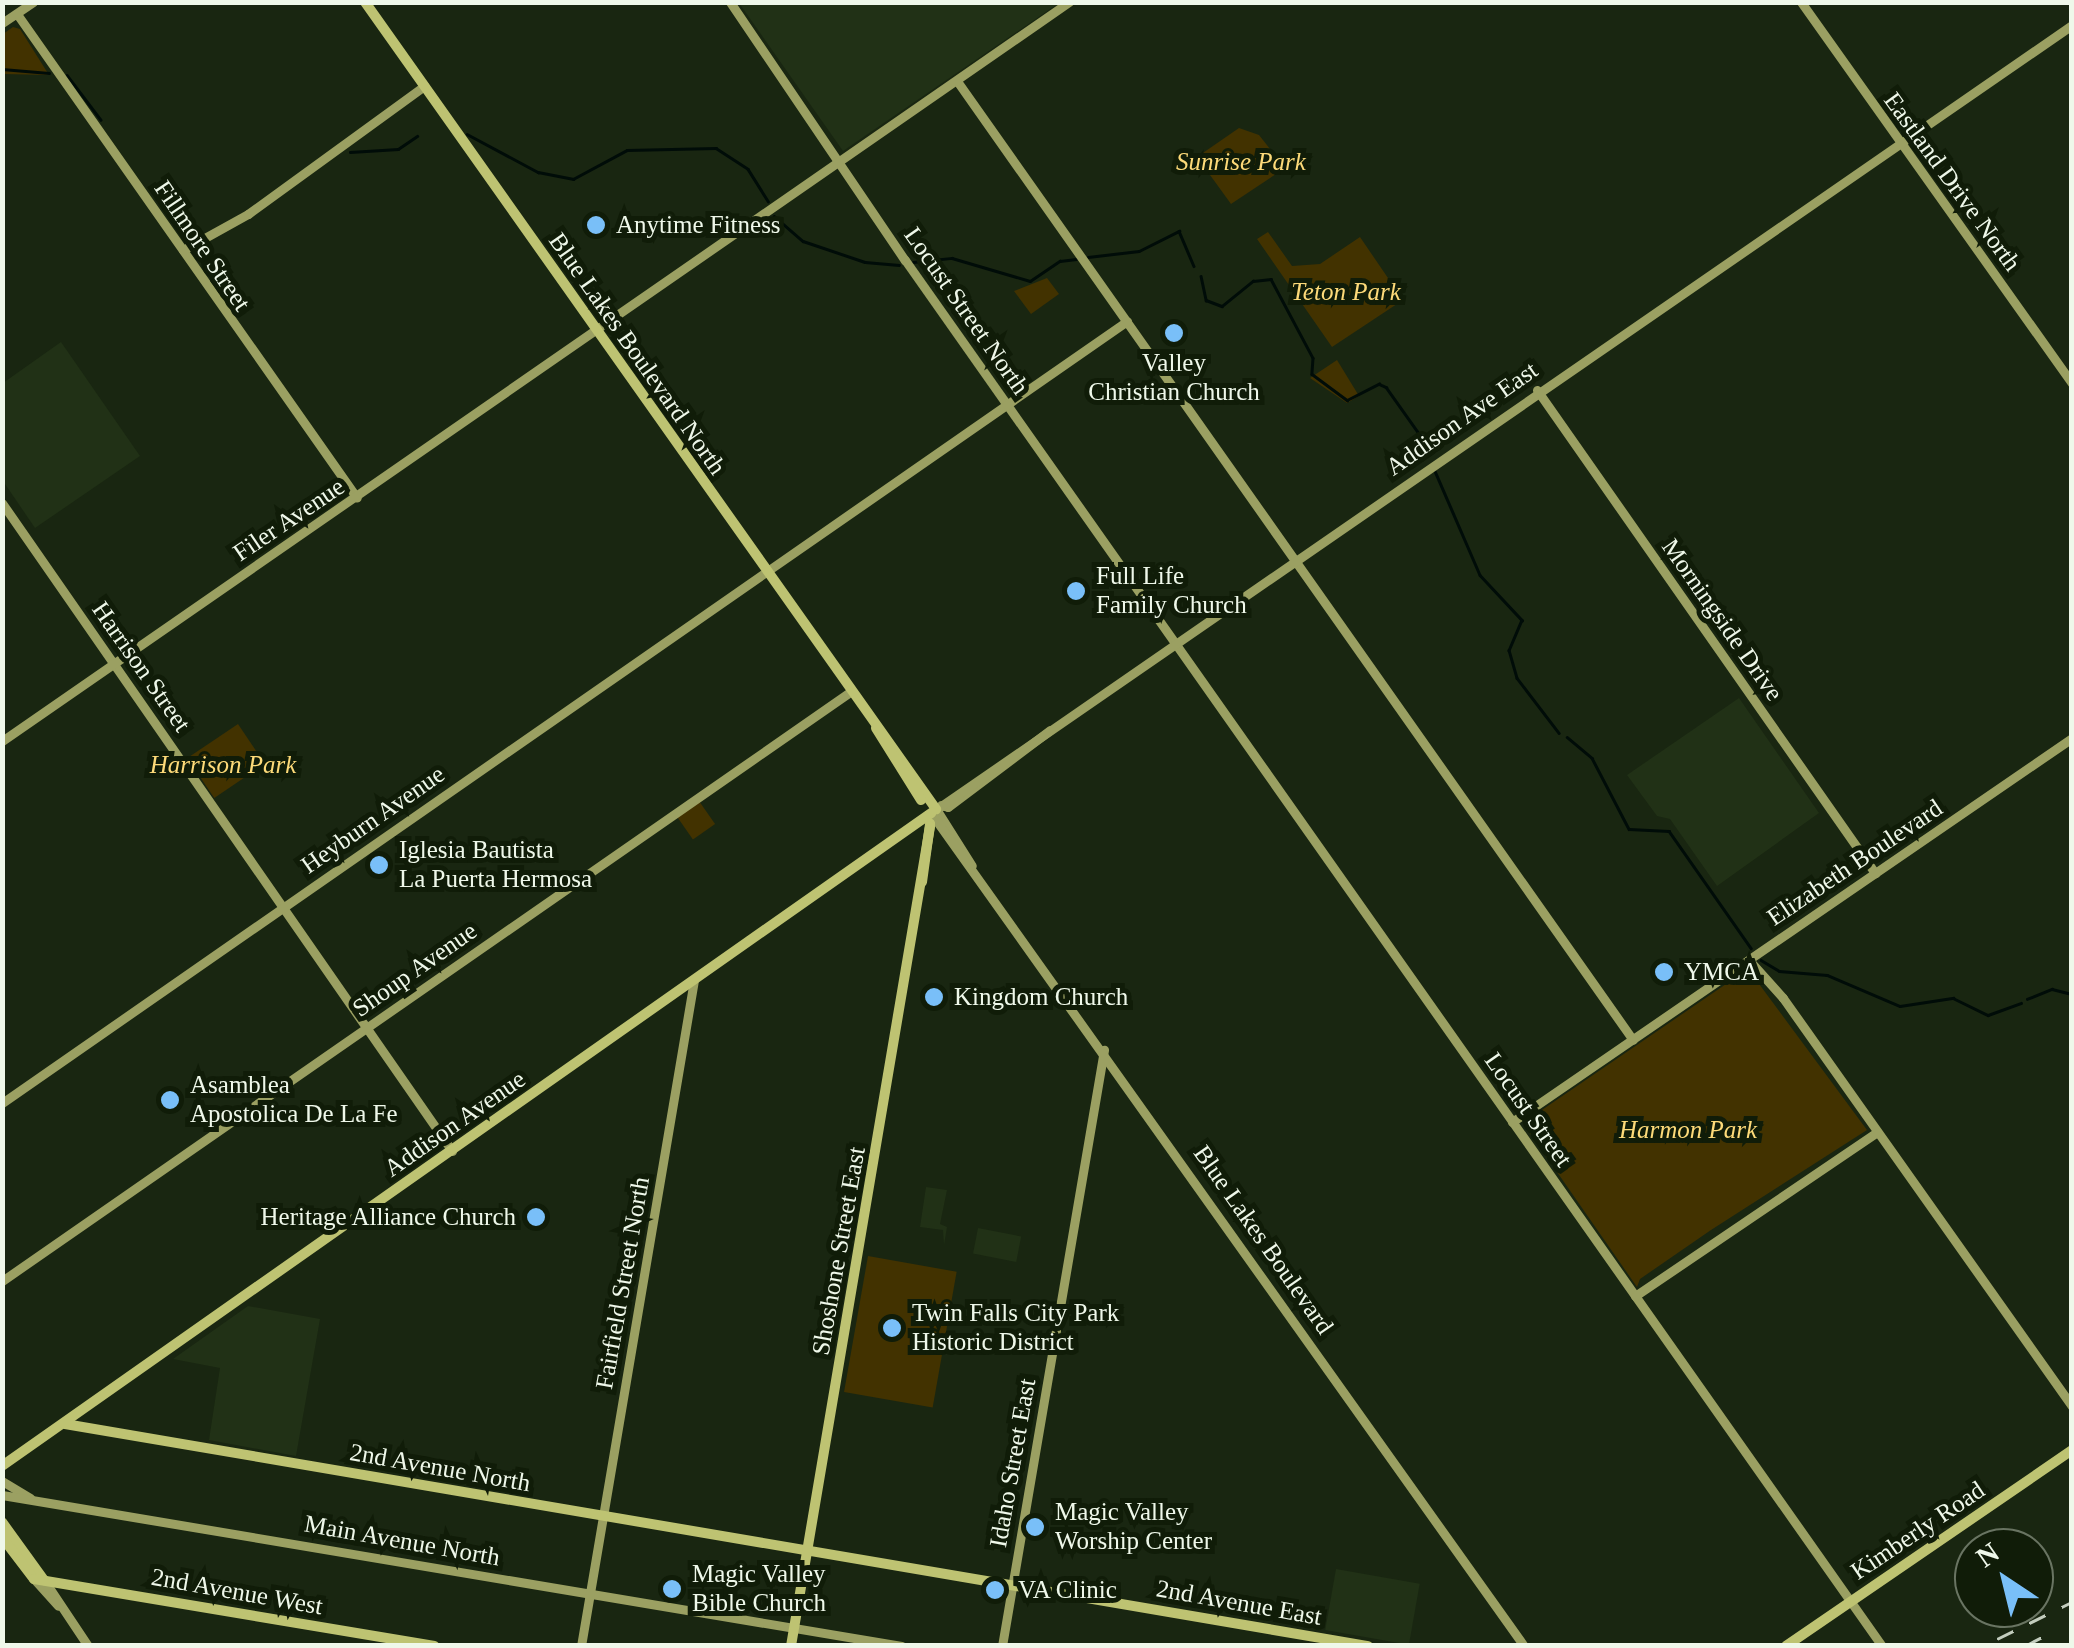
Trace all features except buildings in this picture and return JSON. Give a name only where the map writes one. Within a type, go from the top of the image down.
[{"type":"main road","name":"Blue Lakes Boulevard North","points":[[365,2],[936,809]]},
{"type":"main road","name":"Shoshone Street East","points":[[792,1646],[936,809]]},
{"type":"main road","name":"Addison Avenue","points":[[2,1466],[936,809]]},
{"type":"main road","name":"2nd Avenue North","points":[[64,1424],[808,1550]]},
{"type":"main road","name":"Kimberly Road","points":[[1786,1646],[2072,1450]]},
{"type":"main road","points":[[2,1522],[38,1580]]},
{"type":"main road","points":[[2,1538],[38,1580]]},
{"type":"main road","name":"2nd Avenue East","points":[[808,1550],[1368,1646]]},
{"type":"main road","name":"2nd Avenue West","points":[[38,1580],[434,1646]]},
{"type":"street","points":[[2,23],[34,2]]},
{"type":"street","name":"Locust Street North","points":[[730,2],[1006,404],[1175,641]]},
{"type":"street","name":"Filer Avenue","points":[[2,741],[1070,2]]},
{"type":"street","name":"Eastland Drive North","points":[[1801,2],[2072,384]]},
{"type":"street","name":"Fillmore Street","points":[[17,14],[357,498]]},
{"type":"street","name":"Addison Ave East","points":[[936,809],[962,797],[1175,641],[2072,25]]},
{"type":"street","points":[[958,82],[1633,1040]]},
{"type":"street","points":[[183,250],[226,229],[424,86]]},
{"type":"street","name":"Heyburn Avenue","points":[[2,1103],[1128,321]]},
{"type":"street","name":"Morningside Drive","points":[[1537,390],[1874,874]]},
{"type":"street","name":"Harrison Street","points":[[2,503],[452,1151]]},
{"type":"street","name":"Locust Street","points":[[1175,641],[1882,1646]]},
{"type":"street","name":"Shoup Avenue","points":[[2,1280],[850,692]]},
{"type":"street","name":"Elizabeth Boulevard","points":[[1512,1122],[2072,738]]},
{"type":"street","name":"Blue Lakes Boulevard","points":[[936,809],[972,866],[1524,1643]]},
{"type":"street","points":[[1749,960],[1878,1132],[2072,1406]]},
{"type":"street","name":"Fairfield Street North","points":[[581,1646],[694,980]]},
{"type":"street","name":"Idaho Street East","points":[[1002,1646],[1104,1050]]},
{"type":"street","points":[[1635,1296],[1878,1132]]},
{"type":"street","points":[[2,1481],[32,1499]]},
{"type":"street","name":"Main Avenue North","points":[[2,1496],[902,1646]]},
{"type":"street","points":[[38,1580],[88,1646]]},
{"type":"shaded area","points":[[739,3],[1059,3],[843,151]]},
{"type":"shaded area","points":[[61,342],[140,456],[35,528],[3,481],[3,383]]},
{"type":"shaded area","points":[[1739,698],[1819,813],[1717,886],[1670,819],[1657,816],[1627,775]]},
{"type":"shaded area","points":[[926,1187],[947,1190],[940,1224],[947,1227],[944,1245],[943,1230],[920,1227]]},
{"type":"shaded area","points":[[978,1228],[1021,1236],[1016,1262],[973,1254]]},
{"type":"shaded area","points":[[248,1306],[320,1319],[296,1456],[209,1440],[220,1368],[173,1359]]},
{"type":"shaded area","points":[[1336,1569],[1420,1584],[1409,1645],[1325,1630]]},
{"type":"green space","points":[[13,27],[20,29],[49,75],[3,74],[3,34]]},
{"type":"green space","name":"Sunrise Park","points":[[1239,128],[1259,135],[1285,168],[1231,204],[1197,157]]},
{"type":"green space","name":"Teton Park","points":[[1268,232],[1292,266],[1320,264],[1360,237],[1403,300],[1332,347],[1257,239]]},
{"type":"green space","points":[[1047,278],[1059,294],[1031,314],[1014,291]]},
{"type":"green space","points":[[1337,360],[1359,396],[1347,403],[1310,378]]},
{"type":"green space","name":"Harrison Park","points":[[238,724],[265,764],[214,798],[187,758]]},
{"type":"green space","points":[[699,801],[715,824],[693,839],[677,816]]},
{"type":"green space","name":"Harmon Park","points":[[1748,969],[1867,1130],[1711,1230],[1640,1279],[1637,1287],[1523,1123]]},
{"type":"green space","points":[[868,1256],[957,1272],[933,1408],[844,1392]]},
{"type":"waterway","points":[[2,69],[49,73]]},
{"type":"waterway","points":[[67,75],[101,120]]},
{"type":"waterway","points":[[467,134],[538,172],[573,179],[627,150],[716,148],[748,169],[768,201]]},
{"type":"waterway","points":[[350,152],[398,149],[417,136]]},
{"type":"waterway","points":[[774,216],[803,241],[865,262],[899,265]]},
{"type":"waterway","points":[[1088,257],[1139,251],[1179,231],[1194,266]]},
{"type":"waterway","points":[[913,262],[952,258],[1030,281],[1060,261],[1076,259]]},
{"type":"waterway","points":[[1201,276],[1206,300],[1222,306],[1253,281],[1271,279],[1313,358],[1312,374],[1347,400],[1379,384],[1386,387],[1425,442]]},
{"type":"waterway","points":[[1435,471],[1480,575],[1522,620],[1509,650],[1517,678],[1559,733]]},
{"type":"waterway","points":[[1567,737],[1592,758],[1629,829],[1669,831],[1751,948]]},
{"type":"waterway","points":[[1761,960],[1779,971],[1827,975],[1900,1006],[1953,998],[1988,1015],[2021,1003]]},
{"type":"waterway","points":[[2027,999],[2052,989],[2072,994]]},
{"type":"railway","points":[[1997,1639],[2072,1602]]},
{"type":"railway","points":[[2025,1646],[2042,1637]]},
{"type":"place","name":"Anytime Fitness","points":[[596,225]]},
{"type":"place","name":"Valley Christian Church","points":[[1174,333]]},
{"type":"place","name":"Full Life Family Church","points":[[1076,591]]},
{"type":"place","name":"Iglesia Bautista La Puerta Hermosa","points":[[379,865]]},
{"type":"place","name":"YMCA","points":[[1664,972]]},
{"type":"place","name":"Kingdom Church","points":[[934,997]]},
{"type":"place","name":"Asamblea Apostolica De La Fe","points":[[170,1100]]},
{"type":"place","name":"Heritage Alliance Church","points":[[536,1217]]},
{"type":"place","name":"Twin Falls City Park Historic District","points":[[892,1328]]},
{"type":"place","name":"Magic Valley Worship Center","points":[[1035,1527]]},
{"type":"place","name":"Magic Valley Bible Church","points":[[672,1589]]},
{"type":"place","name":"VA Clinic","points":[[995,1590]]}]
